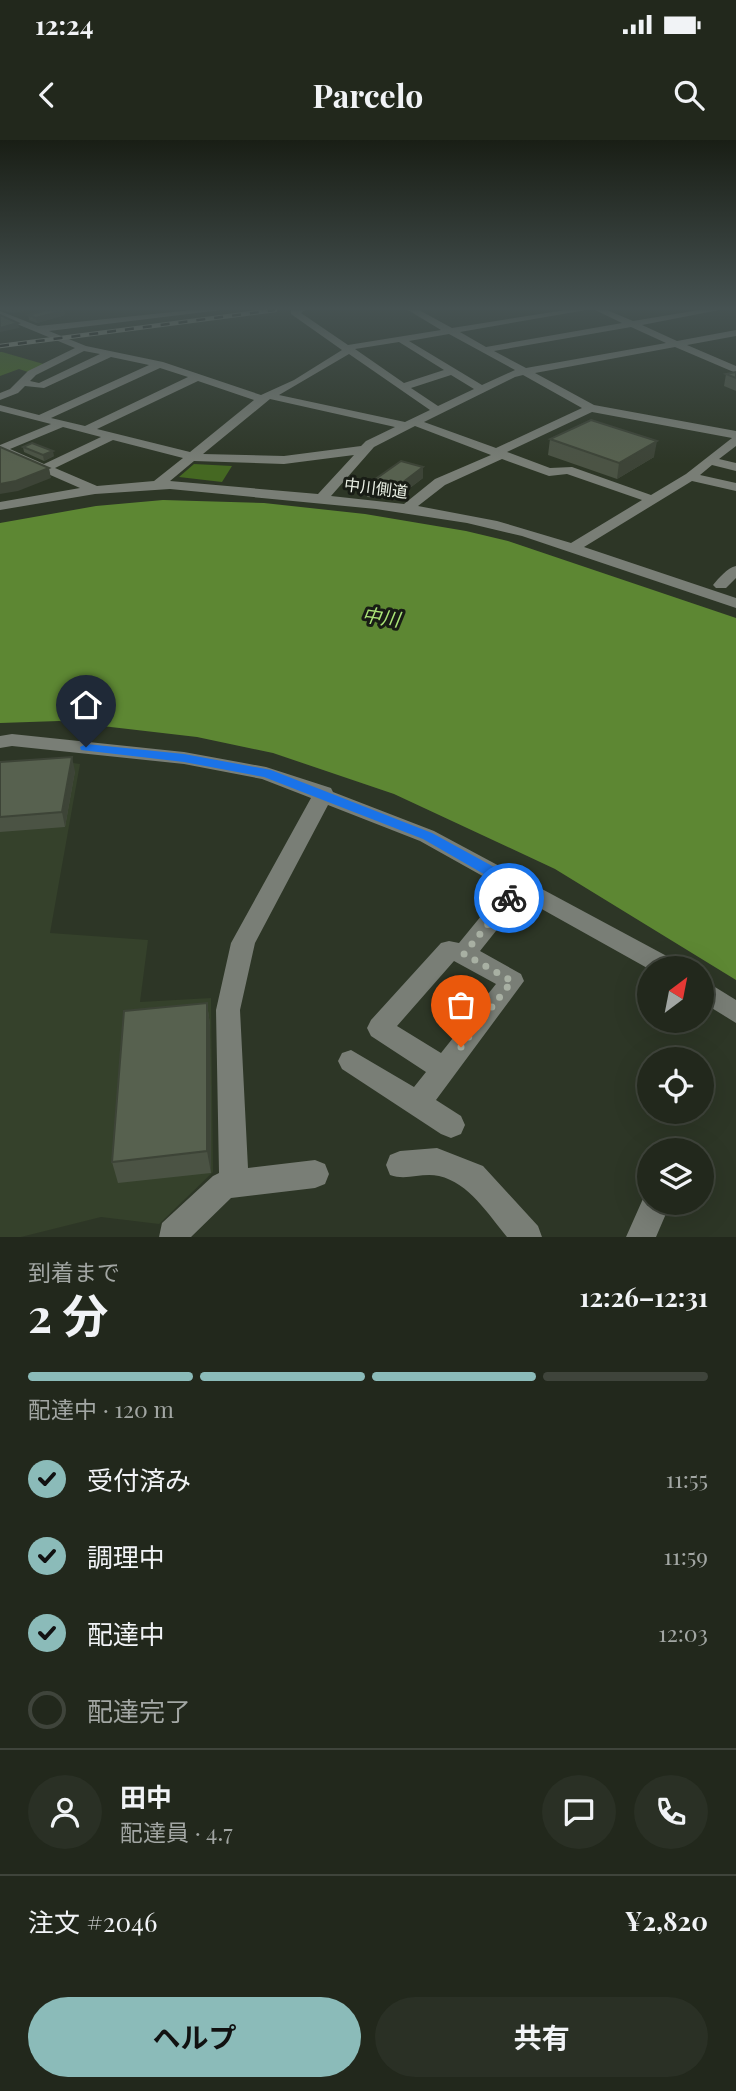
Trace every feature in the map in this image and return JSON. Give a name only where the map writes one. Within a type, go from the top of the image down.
[{"type":"street","points":[[0,397],[14,391],[32,373],[56,361]]},
{"type":"street","points":[[24,383],[40,386],[93,361]]},
{"type":"street","points":[[145,361],[266,398],[410,424],[549,472],[568,470],[651,499]]},
{"type":"street","points":[[157,485],[266,398],[327,361]]},
{"type":"street","points":[[365,361],[438,411]]},
{"type":"street","points":[[436,361],[482,389]]},
{"type":"street","points":[[504,361],[591,408],[736,438]]},
{"type":"street","points":[[0,408],[108,438],[194,457],[284,460],[362,450],[410,424],[523,371],[579,361]]},
{"type":"street","points":[[716,361],[736,370]]},
{"type":"street","points":[[39,419],[159,364]]},
{"type":"street","points":[[402,387],[452,371]]},
{"type":"street","points":[[84,431],[197,377]]},
{"type":"street","points":[[407,509],[440,482],[591,408]]},
{"type":"street","points":[[0,449],[59,425]]},
{"type":"street","points":[[45,468],[108,438]]},
{"type":"street","points":[[573,548],[690,477],[736,438]]},
{"type":"street","points":[[0,449],[95,490]]},
{"type":"street","points":[[323,497],[362,450]]},
{"type":"street","points":[[711,461],[736,467]]},
{"type":"street","points":[[690,477],[736,487]]},
{"type":"street","name":"中川側道","points":[[0,506],[95,490],[157,485],[323,497],[498,525],[736,603]]},
{"type":"street","points":[[721,585],[736,570]]},
{"type":"street","points":[[0,742],[12,740],[184,758],[267,773],[324,793],[428,836],[646,956]]},
{"type":"street","points":[[234,1184],[228,1010],[243,943],[324,793]]},
{"type":"street","points":[[464,954],[518,887]]},
{"type":"street","points":[[417,1104],[512,981],[464,954],[449,950],[380,1028],[444,1069]]},
{"type":"street","points":[[714,997],[736,1013]]},
{"type":"street","points":[[351,1061],[451,1125]]},
{"type":"street","points":[[400,1165],[437,1162],[473,1176],[527,1237]]},
{"type":"street","points":[[174,1237],[173,1234],[223,1186],[315,1174]]},
{"type":"street","points":[[641,1237],[650,1215]]},
{"type":"shaded area","points":[[0,361],[34,361],[47,365],[28,372],[19,369],[0,376]]},
{"type":"shaded area","points":[[194,464],[232,466],[222,482],[179,477]]},
{"type":"shaded area","points":[[60,761],[80,764],[50,933],[148,940],[140,1002],[211,998],[213,1172],[159,1224],[101,1217],[21,1237],[0,1237],[0,762]]},
{"type":"water","name":"中川","points":[[163,500],[264,503],[365,514],[466,531],[508,541],[736,618],[736,980],[714,967],[714,956],[697,956],[555,869],[394,794],[273,753],[197,737],[59,721],[0,723],[0,523],[96,506]]},
{"type":"building","points":[[591,420],[657,441],[619,463],[550,439]]},
{"type":"building","points":[[32,443],[53,451],[43,455],[23,447]]},
{"type":"building","points":[[0,447],[49,468],[16,481],[0,484]]},
{"type":"building","points":[[401,461],[423,467],[394,489],[367,485]]},
{"type":"building","points":[[72,757],[62,812],[0,817],[0,762]]},
{"type":"building","points":[[207,1003],[207,1151],[112,1162],[124,1011]]},
{"type":"way so far","points":[[461,1047],[512,981],[464,954],[509,898]]},
{"type":"route","points":[[86,747],[184,758],[267,773],[324,793],[428,836],[518,887],[509,898]]}]
